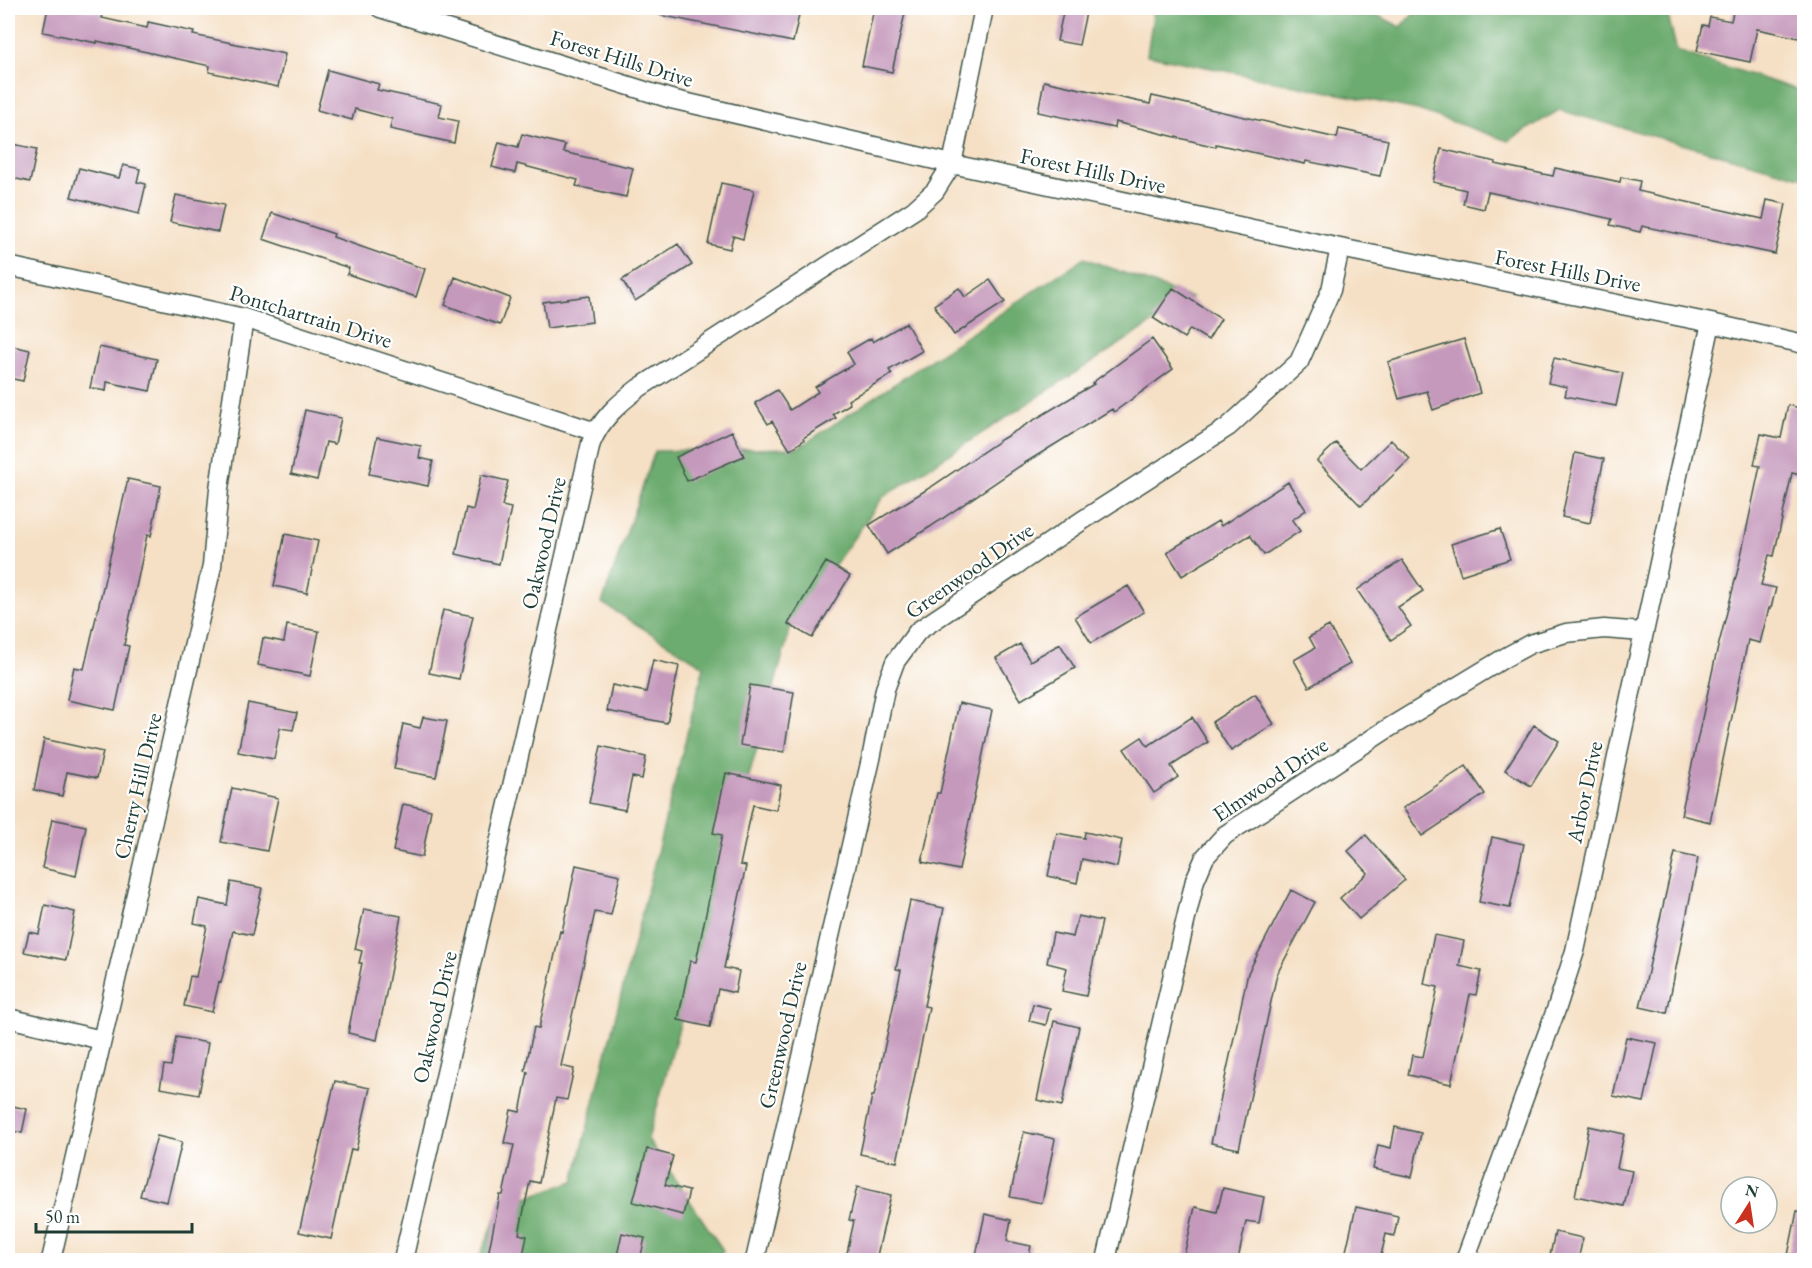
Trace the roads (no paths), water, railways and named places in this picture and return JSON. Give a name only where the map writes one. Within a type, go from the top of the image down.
[{"type":"street","name":"Forest Hills Drive","points":[[380,8],[671,99],[952,164],[1340,248],[1804,344]]},
{"type":"street","name":"Oakwood Drive","points":[[403,1260],[591,443],[596,432],[612,410],[639,388],[914,210],[935,191],[952,164],[984,8]]},
{"type":"street","name":"Greenwood Drive","points":[[755,1260],[871,759],[885,689],[895,662],[918,631],[1074,526],[1228,427],[1299,362],[1330,290],[1340,248]]},
{"type":"street","name":"Pontchartrain Drive","points":[[8,266],[244,318],[596,432]]},
{"type":"street","name":"Cherry Hill Drive","points":[[51,1260],[212,566],[219,489],[244,318]]},
{"type":"street","name":"Arbor Drive","points":[[1465,1260],[1557,1007],[1575,951],[1711,323]]},
{"type":"street","name":"Elmwood Drive","points":[[1106,1260],[1195,880],[1205,857],[1225,835],[1252,817],[1387,729],[1530,644],[1566,633],[1604,629],[1643,632]]},
{"type":"street","points":[[8,1018],[102,1040]]}]
